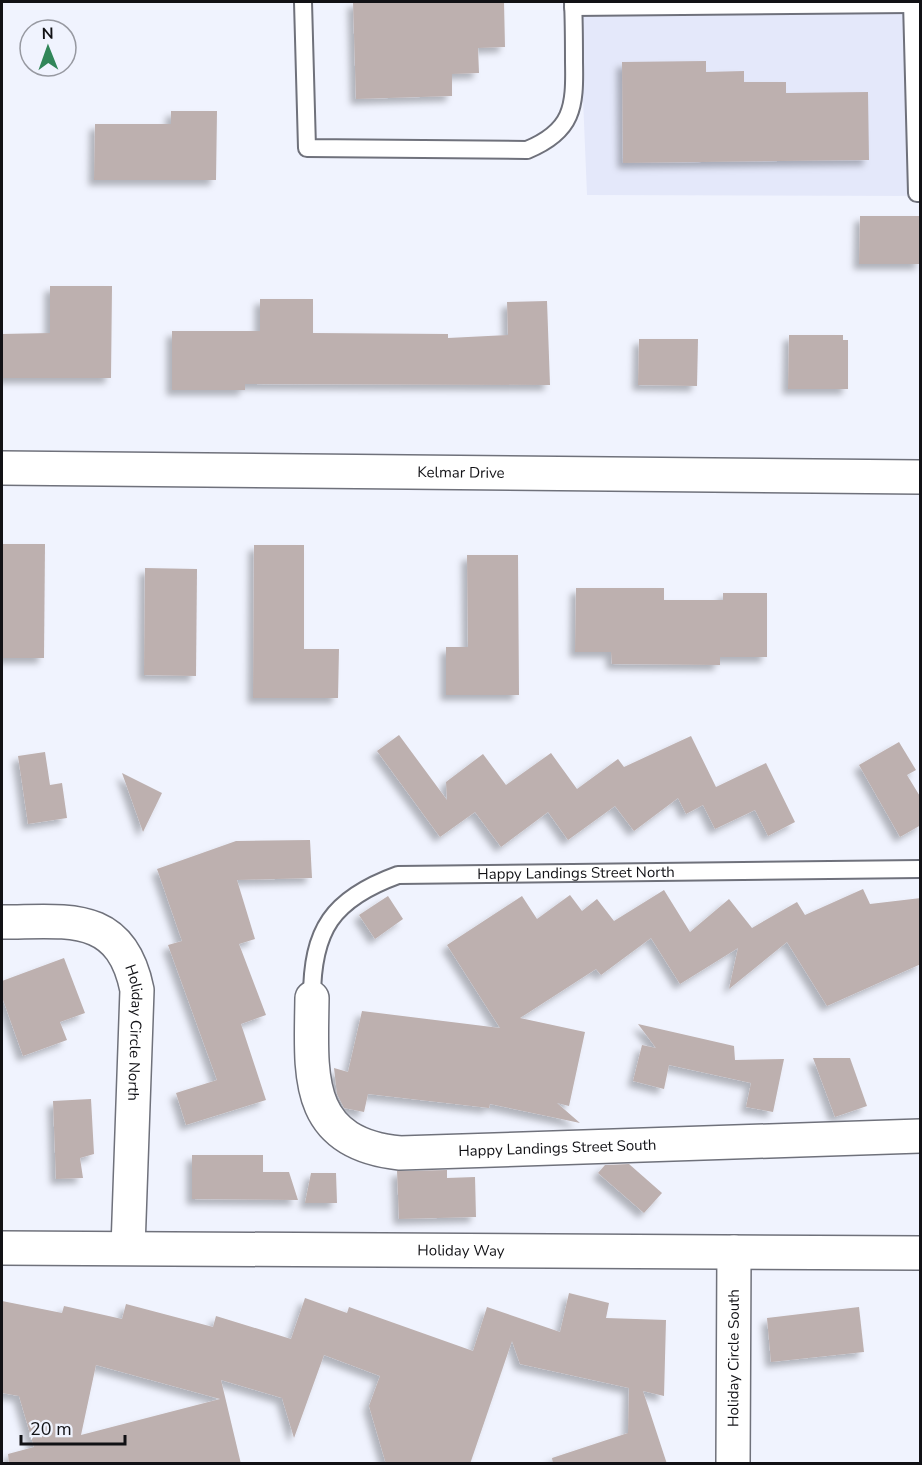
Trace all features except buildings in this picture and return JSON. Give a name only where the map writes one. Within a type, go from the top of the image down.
[{"type":"street","name":"Kelmar Drive","points":[[2,468],[921,477]]},
{"type":"street","name":"Holiday Circle North","points":[[2,921],[79,922],[102,930],[120,946],[132,967],[136,990],[128,1248]]},
{"type":"street","name":"Happy Landings Street South","points":[[312,998],[311,1072],[317,1098],[330,1121],[350,1139],[373,1150],[412,1153],[921,1136]]},
{"type":"street","name":"Holiday Way","points":[[2,1248],[921,1253]]},
{"type":"street","name":"Holiday Circle South","points":[[733,1464],[734,1252]]},
{"type":"lane","points":[[303,2],[307,148],[527,150],[545,143],[560,131],[570,115],[575,96],[573,4],[912,3],[917,28],[917,193],[921,193]]},
{"type":"lane","name":"Happy Landings Street North","points":[[312,998],[312,971],[316,946],[328,922],[346,903],[369,886],[398,876],[921,868]]},
{"type":"shaded area","points":[[579,2],[920,2],[920,196],[587,195]]}]
